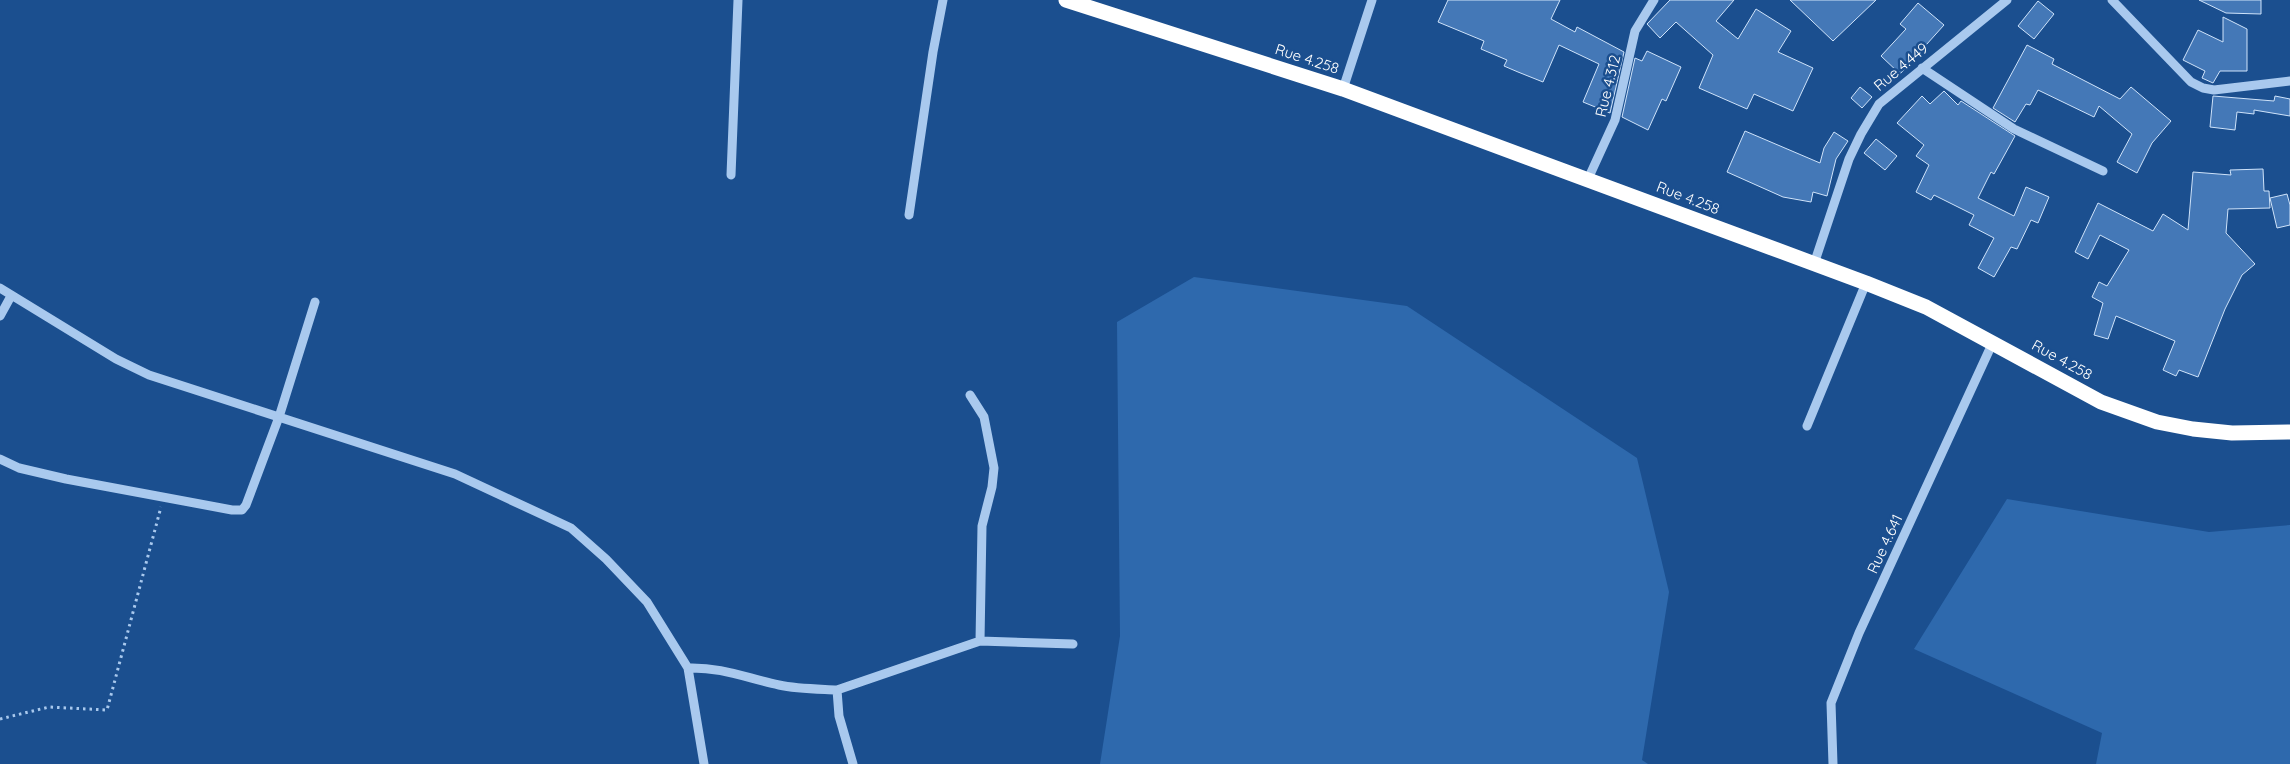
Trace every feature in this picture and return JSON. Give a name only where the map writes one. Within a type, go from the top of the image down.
[{"type":"highway","name":"Rue 4.258","points":[[1066,0],[1343,89],[1866,283],[1926,307],[2101,402],[2157,422],[2193,429],[2232,433],[2290,432]]},
{"type":"street","points":[[731,175],[738,0]]},
{"type":"street","points":[[909,215],[932,52],[943,0]]},
{"type":"street","points":[[1343,89],[1372,0]]},
{"type":"street","name":"Rue 4.312","points":[[1588,179],[1615,120],[1635,31],[1654,0]]},
{"type":"street","name":"Rue 4.449","points":[[1814,264],[1849,159],[1879,104],[2006,0]]},
{"type":"street","points":[[2112,0],[2191,82],[2203,88],[2214,90],[2290,81]]},
{"type":"street","points":[[1922,68],[2014,129],[2103,171]]},
{"type":"street","points":[[1807,426],[1866,283]]},
{"type":"street","points":[[0,288],[116,359],[149,376],[455,474],[571,528],[606,559],[647,602],[688,668],[704,764]]},
{"type":"street","points":[[0,316],[11,296]]},
{"type":"street","points":[[0,459],[19,468],[66,479],[232,510],[242,510],[246,505],[279,417],[315,302]]},
{"type":"street","name":"Rue 4.641","points":[[1833,764],[1831,703],[1859,633],[1993,342]]},
{"type":"street","points":[[970,395],[984,417],[994,468],[992,487],[982,526],[980,642]]},
{"type":"street","points":[[688,668],[709,667],[780,686],[837,690],[980,642],[1073,644]]},
{"type":"street","points":[[837,690],[840,716],[853,764]]},
{"type":"path","points":[[0,719],[49,707],[107,710],[164,497]]},
{"type":"shaded area","points":[[1194,277],[1407,306],[1637,458],[1669,592],[1642,760],[1648,764],[1100,764],[1120,636],[1117,322]]},
{"type":"shaded area","points":[[2007,499],[2209,532],[2290,525],[2290,764],[2096,764],[2102,733],[1914,649]]},
{"type":"building","points":[[1448,0],[1560,0],[1551,19],[1575,32],[1577,27],[1624,52],[1610,113],[1583,102],[1599,64],[1559,45],[1543,82],[1518,72],[1504,66],[1507,60],[1481,49],[1484,41],[1438,22]]},
{"type":"building","points":[[1670,0],[1734,0],[1716,21],[1738,39],[1756,9],[1791,31],[1778,52],[1813,68],[1793,111],[1754,94],[1747,109],[1699,88],[1713,55],[1676,22],[1660,38],[1647,24]]},
{"type":"building","points":[[1790,0],[1876,0],[1833,41]]},
{"type":"building","points":[[2199,0],[2261,0],[2261,14],[2226,13]]},
{"type":"building","points":[[2038,1],[2054,14],[2034,39],[2018,26]]},
{"type":"building","points":[[1918,3],[1944,25],[1900,74],[1881,56],[1906,29],[1900,24]]},
{"type":"building","points":[[2223,17],[2247,29],[2247,71],[2220,71],[2213,83],[2202,78],[2205,71],[2183,60],[2198,30],[2223,42]]},
{"type":"building","points":[[2027,45],[2054,59],[2052,64],[2120,99],[2131,87],[2171,121],[2152,143],[2137,173],[2117,162],[2132,134],[2099,106],[2094,117],[2038,90],[2030,105],[2026,104],[2015,122],[1993,108]]},
{"type":"building","points":[[1647,51],[1681,67],[1666,101],[1662,99],[1648,130],[1622,117],[1635,58],[1642,61]]},
{"type":"building","points":[[1860,87],[1872,97],[1862,108],[1851,98]]},
{"type":"building","points":[[1944,91],[1958,105],[1961,101],[2015,136],[1994,174],[1991,172],[1978,198],[2014,216],[2026,187],[2049,197],[2038,223],[2031,220],[2017,249],[2011,247],[1994,277],[1978,268],[1994,238],[1969,225],[1974,215],[1934,195],[1931,200],[1916,192],[1929,165],[1916,156],[1924,145],[1897,123],[1922,96],[1930,104]]},
{"type":"building","points":[[2213,96],[2274,101],[2275,96],[2290,99],[2290,116],[2254,110],[2254,114],[2237,112],[2235,130],[2210,127]]},
{"type":"building","points":[[1745,131],[1820,163],[1824,148],[1834,132],[1848,141],[1836,159],[1827,196],[1813,192],[1811,202],[1783,197],[1727,172]]},
{"type":"building","points":[[1876,139],[1897,156],[1885,170],[1864,153]]},
{"type":"building","points":[[2263,169],[2264,191],[2269,191],[2270,208],[2228,209],[2226,233],[2255,264],[2242,275],[2225,309],[2198,377],[2179,370],[2176,376],[2163,370],[2175,341],[2116,316],[2108,339],[2094,335],[2103,303],[2092,297],[2099,282],[2107,286],[2129,250],[2100,235],[2088,259],[2075,252],[2098,203],[2153,231],[2163,214],[2188,230],[2193,172],[2231,175],[2230,170]]},
{"type":"building","points":[[2287,194],[2290,205],[2290,225],[2277,228],[2270,198]]}]
